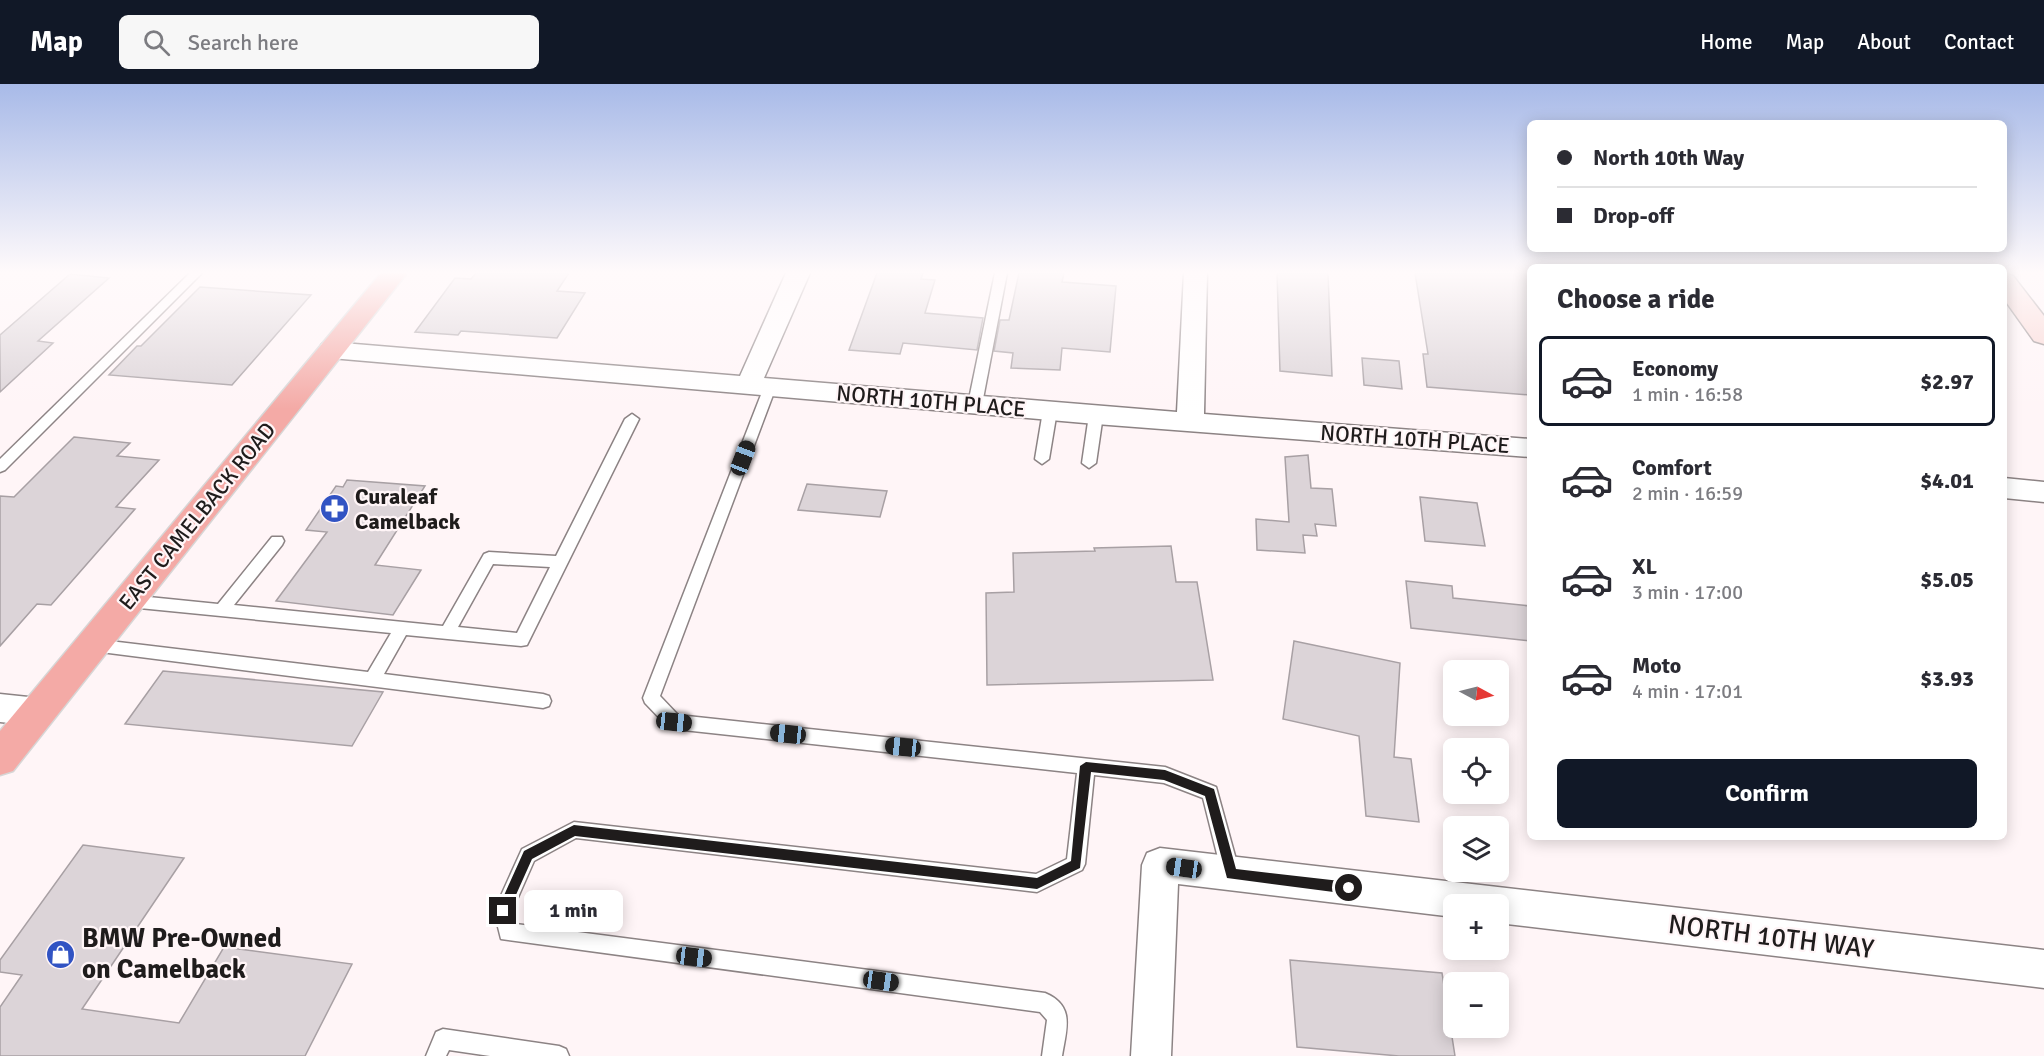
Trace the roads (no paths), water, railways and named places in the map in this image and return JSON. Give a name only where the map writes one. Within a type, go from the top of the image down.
[{"type":"main road","name":"EAST CAMELBACK ROAD","points":[[0,759],[357,318]]},
{"type":"street","points":[[759,387],[782,318]]},
{"type":"street","points":[[1190,422],[1194,318]]},
{"type":"street","points":[[2032,318],[2044,335]]},
{"type":"street","name":"NORTH 10TH PLACE","points":[[331,350],[1096,415],[1527,448]]},
{"type":"street","points":[[2007,488],[2044,492]]},
{"type":"street","points":[[0,708],[38,712]]},
{"type":"street","points":[[1150,1056],[1160,865],[1443,898]]},
{"type":"street","name":"NORTH 10TH WAY","points":[[1509,906],[2044,969]]},
{"type":"lane","points":[[0,467],[150,318]]},
{"type":"lane","points":[[975,404],[992,318]]},
{"type":"lane","points":[[759,387],[651,698],[674,722],[1165,775],[1210,793],[1231,874]]},
{"type":"lane","points":[[1042,459],[1050,411]]},
{"type":"lane","points":[[1089,463],[1096,415]]},
{"type":"lane","points":[[129,601],[521,640],[632,418]]},
{"type":"lane","points":[[222,610],[277,542]]},
{"type":"lane","points":[[448,632],[489,558],[559,562]]},
{"type":"lane","points":[[372,680],[402,628]]},
{"type":"lane","points":[[93,645],[543,701]]},
{"type":"lane","points":[[1052,1056],[1058,1017],[1045,1003],[508,932],[503,911],[528,855],[574,830],[1037,884],[1076,864],[1086,766]]},
{"type":"lane","points":[[440,1048],[559,1056]]},
{"type":"place","name":"Curaleaf Camelback","points":[[334,509]]},
{"type":"place","name":"BMW Pre-Owned on Camelback","points":[[61,954]]}]
